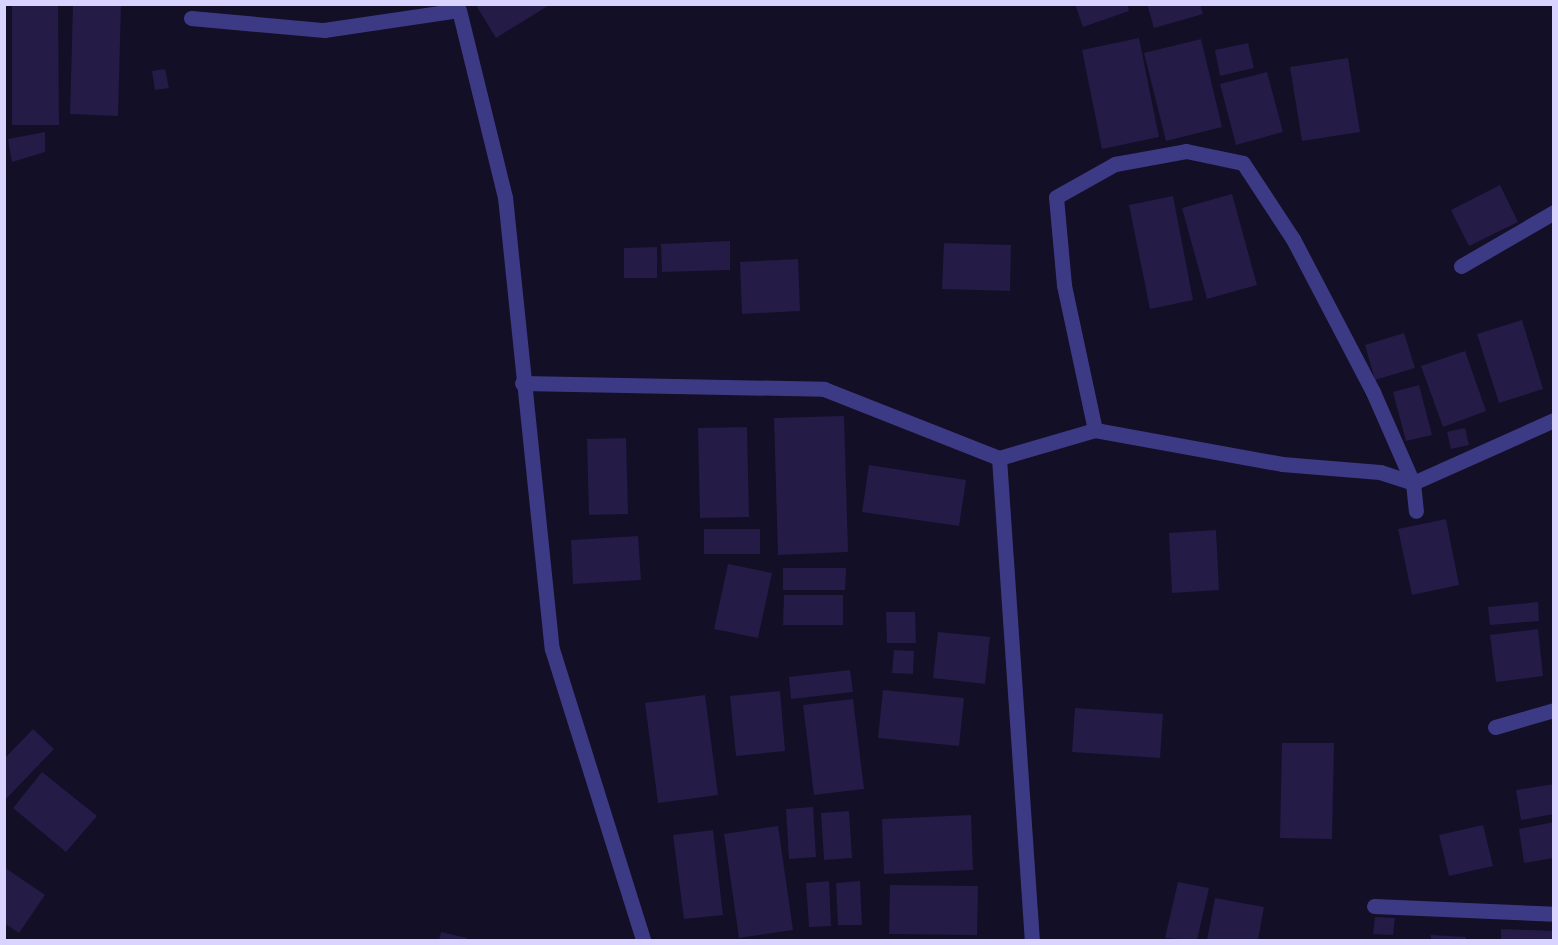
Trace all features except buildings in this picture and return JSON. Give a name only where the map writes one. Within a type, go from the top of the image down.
[{"type":"street","points":[[191,18],[324,30],[459,10],[505,197],[522,383],[552,649],[643,940]]},
{"type":"street","points":[[1095,430],[1064,285],[1056,197],[1115,164],[1186,151],[1243,163],[1293,239],[1373,392],[1413,483],[1416,511]]},
{"type":"street","points":[[1461,266],[1554,212]]},
{"type":"street","points":[[522,383],[824,389],[999,459],[1095,430],[1282,464],[1380,472],[1413,483],[1554,420]]},
{"type":"street","points":[[999,459],[1032,940]]},
{"type":"street","points":[[1495,727],[1554,710]]},
{"type":"street","points":[[1374,906],[1554,914]]}]
